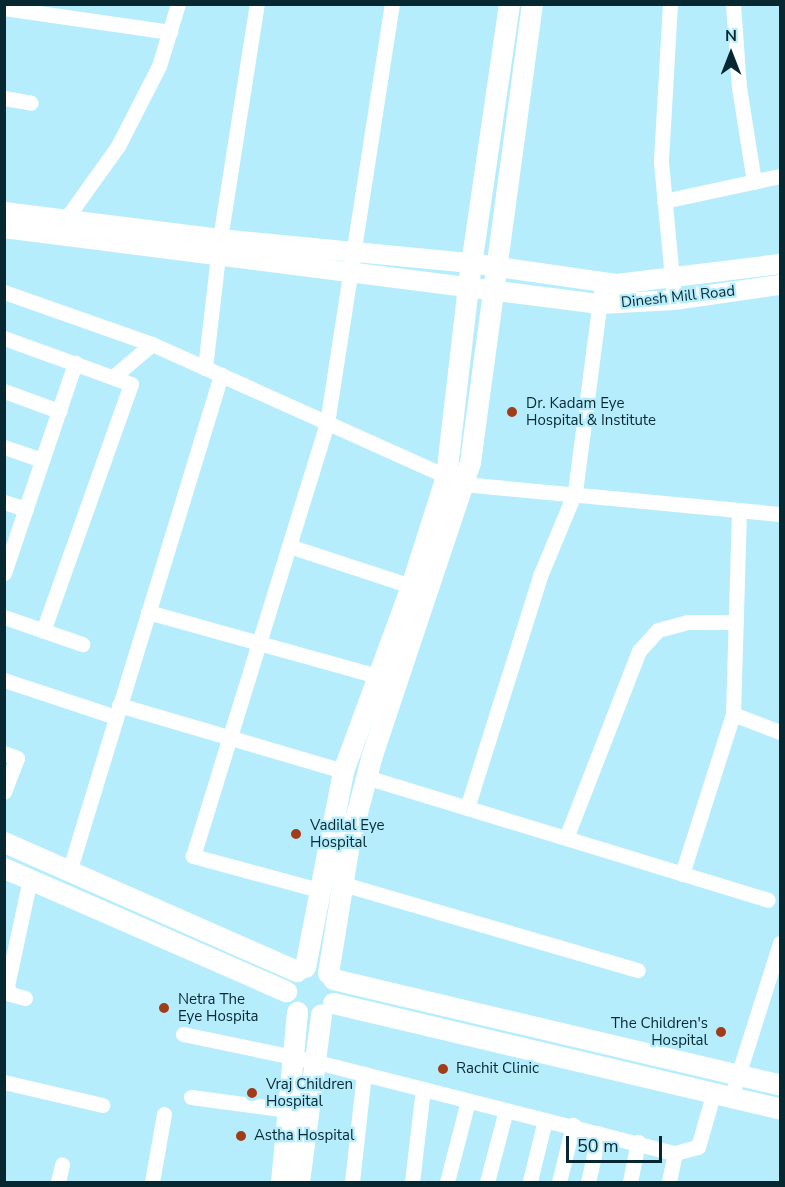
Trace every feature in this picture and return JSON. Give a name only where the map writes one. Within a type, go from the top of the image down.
[{"type":"main road","points":[[299,1182],[327,1008],[348,843],[454,480],[468,285],[509,4]]},
{"type":"main road","points":[[286,992],[301,969],[343,771],[411,586],[454,480],[470,462],[532,4]]},
{"type":"main road","points":[[4,842],[69,872],[301,969],[780,1085]]},
{"type":"main road","points":[[4,868],[286,992],[297,1012],[296,1058],[281,1182]]},
{"type":"main road","points":[[297,1012],[327,1008],[780,1109]]},
{"type":"street","points":[[65,220],[118,146],[159,66],[178,4]]},
{"type":"street","points":[[205,368],[219,246],[257,4]]},
{"type":"street","points":[[319,890],[193,856],[327,423],[355,261],[392,4]]},
{"type":"street","points":[[670,4],[661,162],[674,300]]},
{"type":"street","points":[[733,4],[740,87],[754,182]]},
{"type":"street","points":[[4,8],[170,32]]},
{"type":"street","points":[[4,98],[31,103]]},
{"type":"street","points":[[664,201],[780,177]]},
{"type":"street","points":[[4,212],[219,246]]},
{"type":"street","points":[[4,228],[219,246],[355,261]]},
{"type":"street","name":"Dinesh Mill Road","points":[[355,261],[471,263],[602,283],[634,285],[780,264]]},
{"type":"street","name":"Dinesh Mill Road","points":[[355,261],[468,285],[600,304],[674,300],[780,285]]},
{"type":"street","points":[[466,808],[540,576],[575,492],[602,283]]},
{"type":"street","points":[[4,292],[152,344],[454,480],[780,514]]},
{"type":"street","points":[[4,338],[131,384],[43,631]]},
{"type":"street","points":[[113,377],[152,344]]},
{"type":"street","points":[[6,564],[75,363]]},
{"type":"street","points":[[69,872],[221,375]]},
{"type":"street","points":[[4,391],[59,411]]},
{"type":"street","points":[[4,447],[42,460]]},
{"type":"street","points":[[4,502],[26,509]]},
{"type":"street","points":[[682,874],[734,714],[739,510]]},
{"type":"street","points":[[289,546],[411,586]]},
{"type":"street","points":[[148,612],[377,676]]},
{"type":"street","points":[[4,617],[82,644]]},
{"type":"street","points":[[566,838],[639,651],[658,630],[687,622],[736,622]]},
{"type":"street","points":[[4,680],[343,771]]},
{"type":"street","points":[[734,714],[780,732]]},
{"type":"street","points":[[4,753],[16,758],[4,792]]},
{"type":"street","points":[[366,777],[768,900]]},
{"type":"street","points":[[25,998],[10,994],[7,986],[30,879]]},
{"type":"street","points":[[343,884],[638,970]]},
{"type":"street","points":[[183,1034],[317,1062],[545,1120],[573,1125],[675,1153],[698,1147],[722,1097],[737,1076],[780,943]]},
{"type":"street","points":[[352,1182],[364,1074]]},
{"type":"street","points":[[4,1082],[102,1105]]},
{"type":"street","points":[[412,1182],[423,1089]]},
{"type":"street","points":[[191,1097],[288,1110]]},
{"type":"street","points":[[447,1182],[468,1101]]},
{"type":"street","points":[[487,1182],[506,1110]]},
{"type":"street","points":[[152,1182],[164,1114]]},
{"type":"street","points":[[530,1182],[545,1120]]},
{"type":"street","points":[[559,1182],[573,1125]]},
{"type":"street","points":[[588,1182],[599,1134]]},
{"type":"street","points":[[630,1182],[638,1143]]},
{"type":"street","points":[[669,1182],[675,1153]]},
{"type":"street","points":[[58,1182],[62,1164]]},
{"type":"place","name":"Dr. Kadam Eye Hospital & Institute","points":[[512,412]]},
{"type":"place","name":"Vadilal Eye Hospital","points":[[296,834]]},
{"type":"place","name":"Netra The Eye Hospita","points":[[164,1008]]},
{"type":"place","name":"The Children's Hospital","points":[[721,1032]]},
{"type":"place","name":"Rachit Clinic","points":[[443,1069]]},
{"type":"place","name":"Vraj Children Hospital","points":[[252,1093]]},
{"type":"place","name":"Astha Hospital","points":[[241,1136]]}]
